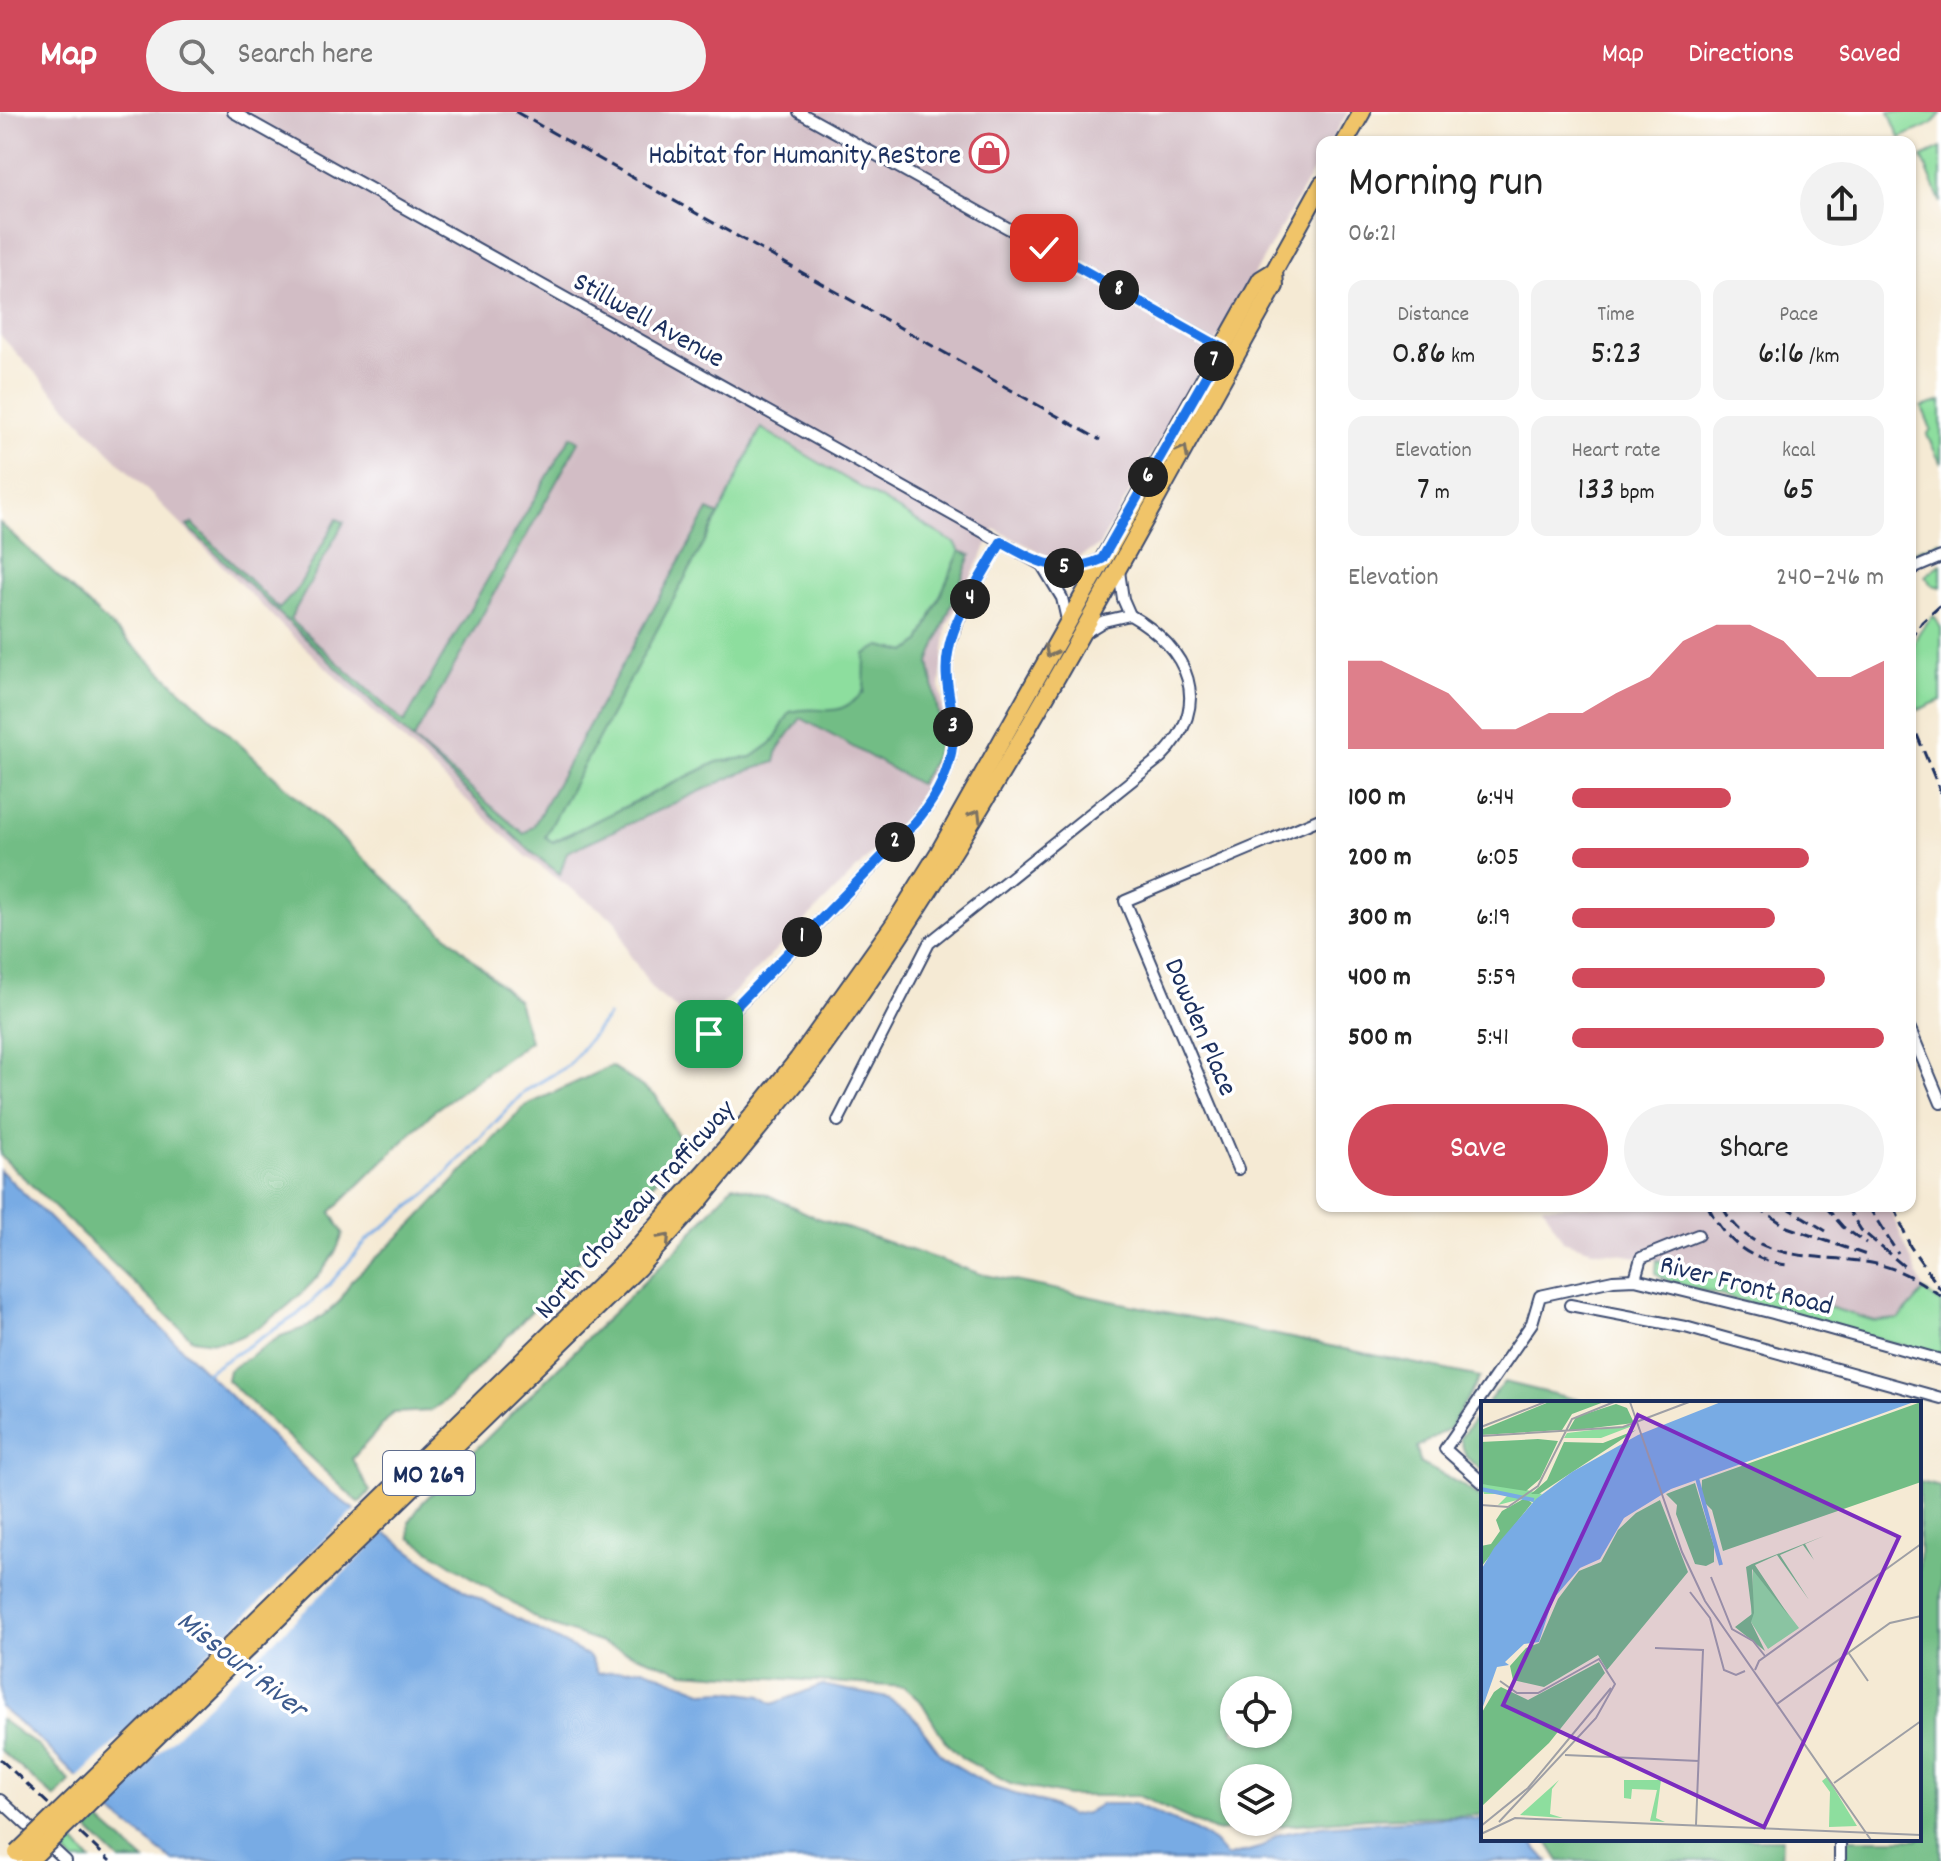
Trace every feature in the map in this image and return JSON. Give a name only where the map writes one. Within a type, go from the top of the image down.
[{"type":"main road","points":[[1348,136],[1362,112]]},
{"type":"main road","name":"North Chouteau Trafficway","points":[[804,1063],[924,876],[1102,559],[1229,351],[1275,286],[1274,271],[1316,195]]},
{"type":"main road","name":"North Chouteau Trafficway","points":[[18,1858],[595,1291],[804,1063],[933,887],[1119,569],[1229,351]]},
{"type":"street","name":"Stillwell Avenue","points":[[233,112],[1042,565],[1079,568],[1102,559]]},
{"type":"street","points":[[799,112],[1229,351]]},
{"type":"street","points":[[704,1040],[912,826],[937,793],[948,768],[953,743],[946,675],[948,650],[959,620],[1001,542]]},
{"type":"street","points":[[1916,567],[1941,557]]},
{"type":"street","points":[[1042,565],[1062,598],[1067,620]]},
{"type":"street","points":[[838,1121],[929,943],[1161,757],[1182,731],[1190,703],[1184,668],[1177,652],[1156,630],[1130,615],[1123,599],[1119,569]]},
{"type":"street","points":[[1077,639],[1104,621],[1130,615]]},
{"type":"street","name":"Dowden Place","points":[[1238,1169],[1125,901],[1316,821]]},
{"type":"street","points":[[1916,1043],[1941,1103]]},
{"type":"street","points":[[1635,1279],[1641,1258],[1698,1235]]},
{"type":"street","name":"River Front Road","points":[[1481,1481],[1445,1449],[1532,1323],[1540,1296],[1613,1280],[1635,1279],[1773,1313],[1941,1360]]},
{"type":"street","name":"River Front Road","points":[[1570,1305],[1685,1327],[1941,1398]]},
{"type":"street","points":[[0,1800],[66,1861]]},
{"type":"shaded area","points":[[0,112],[1348,112],[1334,136],[1316,136],[1316,166],[1099,546],[1073,561],[1057,561],[995,529],[947,626],[940,686],[947,736],[945,761],[936,784],[915,810],[700,1027],[655,992],[629,954],[616,921],[526,856],[281,625],[109,452],[0,335]]},
{"type":"shaded area","points":[[1546,1212],[1891,1212],[1924,1291],[1899,1319],[1875,1321],[1671,1262],[1592,1250],[1563,1241]]},
{"type":"green space","points":[[1889,112],[1941,112],[1932,124],[1899,136]]},
{"type":"green space","points":[[1941,148],[1941,203],[1922,157]]},
{"type":"green space","points":[[1941,401],[1941,464],[1927,435],[1931,429],[1922,407]]},
{"type":"green space","points":[[761,428],[956,544],[960,551],[920,642],[907,652],[880,646],[864,689],[850,705],[828,712],[790,712],[773,742],[752,757],[717,762],[552,842],[545,836],[719,515]]},
{"type":"green space","points":[[571,436],[579,441],[413,740],[524,834],[534,825],[708,510],[719,515],[545,837],[553,842],[717,762],[752,757],[773,742],[790,712],[836,710],[853,701],[864,692],[865,654],[880,646],[907,652],[920,642],[960,551],[971,555],[929,662],[942,735],[934,759],[919,784],[801,718],[778,749],[775,762],[738,774],[567,852],[560,874],[530,851],[187,526],[192,523],[279,609],[296,591],[337,519],[344,522],[290,619],[404,723]]},
{"type":"green space","points":[[0,523],[518,1001],[530,1041],[435,1110],[331,1212],[343,1233],[327,1264],[283,1310],[229,1341],[192,1339],[0,1155]]},
{"type":"green space","points":[[1941,541],[1941,551],[1916,562],[1916,551]]},
{"type":"green space","points":[[1941,564],[1941,587],[1932,585],[1925,576]]},
{"type":"green space","points":[[1934,616],[1941,628],[1941,700],[1918,710],[1916,639]]},
{"type":"green space","points":[[611,1066],[656,1096],[682,1143],[672,1163],[449,1398],[430,1411],[393,1413],[352,1459],[370,1491],[359,1503],[227,1380],[229,1370],[281,1336],[307,1327],[329,1311],[340,1301],[351,1281],[414,1223],[525,1106]]},
{"type":"green space","points":[[733,1185],[766,1194],[817,1218],[981,1274],[1480,1377],[1450,1428],[1417,1447],[1420,1463],[1481,1499],[1481,1815],[1367,1818],[1292,1824],[1292,1764],[1220,1764],[1220,1831],[1215,1831],[1139,1796],[1068,1796],[1010,1784],[962,1758],[945,1741],[922,1703],[904,1687],[684,1672],[542,1622],[410,1538],[409,1522],[423,1502],[679,1247]]},
{"type":"green space","points":[[1657,1260],[1749,1283],[1875,1321],[1899,1319],[1924,1291],[1941,1302],[1941,1356],[1668,1281],[1656,1273]]},
{"type":"green space","points":[[1504,1382],[1583,1401],[1489,1401]]},
{"type":"green space","points":[[1481,1412],[1481,1469],[1466,1457],[1460,1438]]},
{"type":"green space","points":[[1921,1482],[1941,1487],[1941,1861],[1845,1861],[1845,1841],[1921,1841]]},
{"type":"green space","points":[[0,1719],[39,1747],[70,1782],[55,1798],[0,1750]]},
{"type":"green space","points":[[99,1820],[145,1861],[120,1861],[88,1830]]},
{"type":"green space","points":[[73,1841],[91,1861],[73,1861],[63,1850]]},
{"type":"green space","points":[[1546,1841],[1782,1841],[1781,1861],[1559,1861]]},
{"type":"water","name":"Missouri River","points":[[0,1170],[322,1486],[463,1590],[590,1657],[598,1673],[643,1668],[705,1692],[727,1691],[761,1696],[773,1704],[822,1685],[888,1698],[910,1712],[941,1754],[992,1787],[1050,1805],[1070,1816],[1086,1813],[1101,1804],[1134,1804],[1193,1829],[1214,1842],[1227,1857],[1262,1847],[1276,1836],[1292,1836],[1292,1832],[1321,1826],[1457,1817],[1481,1820],[1481,1841],[1530,1841],[1548,1861],[173,1861],[110,1811],[42,1742],[0,1707]]},
{"type":"pier","points":[[357,1508],[387,1531],[101,1808],[74,1782]]},
{"type":"waterway","points":[[204,1374],[297,1315],[329,1285],[367,1240],[429,1192],[525,1091],[569,1065],[608,1016]]},
{"type":"railway","points":[[516,112],[1100,440]]},
{"type":"railway","points":[[1916,632],[1941,605]]},
{"type":"railway","points":[[1916,733],[1941,793]]},
{"type":"railway","points":[[1711,1212],[1730,1239],[1750,1254],[1787,1265]]},
{"type":"railway","points":[[1726,1212],[1736,1226],[1753,1240],[1772,1249],[1881,1265],[1912,1278],[1941,1296]]},
{"type":"railway","points":[[1765,1212],[1787,1227],[1869,1256]]},
{"type":"railway","points":[[1795,1212],[1831,1234]]},
{"type":"railway","points":[[1830,1212],[1843,1227],[1866,1243]]},
{"type":"railway","points":[[1850,1212],[1861,1230],[1906,1268]]},
{"type":"railway","points":[[1872,1212],[1898,1254]]},
{"type":"railway","points":[[1896,1212],[1910,1246],[1941,1290]]},
{"type":"railway","points":[[0,1759],[110,1861]]},
{"type":"place","name":"Habitat for Humanity ReStore","points":[[989,153]]},
{"type":"route","points":[[709,1034],[930,805],[944,780],[953,743],[946,675],[948,650],[959,620],[1001,542],[1042,565],[1079,568],[1102,559],[1222,348],[1044,248]]}]
